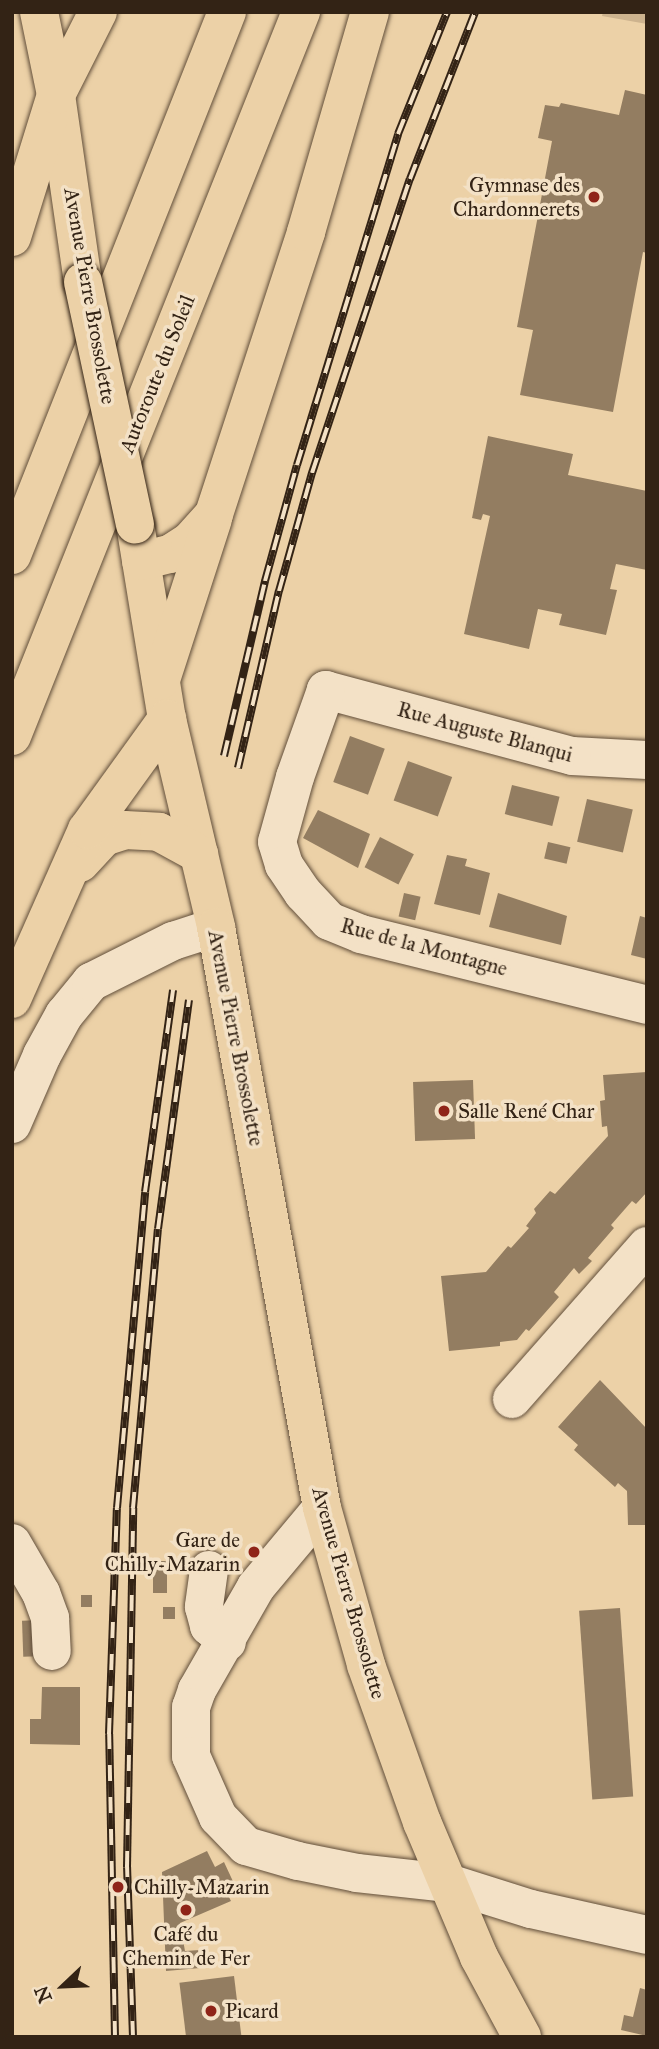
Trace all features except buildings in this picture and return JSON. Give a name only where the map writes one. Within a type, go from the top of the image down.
[{"type":"main road","name":"Avenue Pierre Brossolette","points":[[39,12],[56,95],[83,282],[138,542],[167,719],[216,927],[322,1508],[366,1665],[448,1884],[480,1957],[522,2037]]},
{"type":"main road","points":[[12,237],[56,95],[98,12]]},
{"type":"main road","points":[[12,555],[227,12]]},
{"type":"main road","name":"Autoroute du Soleil","points":[[12,736],[301,12]]},
{"type":"main road","points":[[161,680],[306,232],[370,12]]},
{"type":"main road","points":[[138,542],[170,554],[190,541],[214,514]]},
{"type":"main road","points":[[12,999],[87,830],[167,719]]},
{"type":"main road","points":[[67,878],[104,837],[125,830],[159,832],[199,854]]},
{"type":"street","name":"Rue Auguste Blanqui","points":[[326,690],[572,756],[647,761]]},
{"type":"street","name":"Rue de la Montagne","points":[[326,690],[295,777],[277,842],[284,865],[303,893],[329,921],[361,934],[647,1004]]},
{"type":"street","points":[[12,1124],[64,1015],[91,982],[173,941],[216,927]]},
{"type":"street","points":[[512,1399],[647,1246]]},
{"type":"street","points":[[322,1508],[256,1587],[227,1642],[197,1690],[191,1707],[191,1756],[218,1817],[246,1846],[299,1861],[357,1873],[448,1884],[531,1909],[647,1935]]},
{"type":"street","points":[[12,1543],[41,1593],[50,1618],[52,1650]]},
{"type":"street","points":[[227,1642],[209,1626],[204,1608],[209,1570],[228,1593],[247,1603]]},
{"type":"shaded area","points":[[603,12],[647,12],[647,24],[602,16]]},
{"type":"railway","points":[[224,756],[265,581],[297,465],[398,134],[447,12]]},
{"type":"railway","points":[[238,768],[279,591],[312,473],[410,179],[475,12]]},
{"type":"railway","points":[[115,2037],[109,1734],[117,1508],[145,1192],[173,990]]},
{"type":"railway","points":[[133,2037],[127,1867],[133,1508],[158,1229],[189,1000]]},
{"type":"place","name":"Gymnase des Chardonnerets","points":[[594,197]]},
{"type":"place","name":"Salle René Char","points":[[444,1111]]},
{"type":"place","name":"Gare de Chilly-Mazarin","points":[[254,1552]]},
{"type":"place","name":"Chilly-Mazarin","points":[[118,1887]]},
{"type":"place","name":"Café du Chemin de Fer","points":[[186,1910]]},
{"type":"place","name":"Picard","points":[[211,2011]]}]
